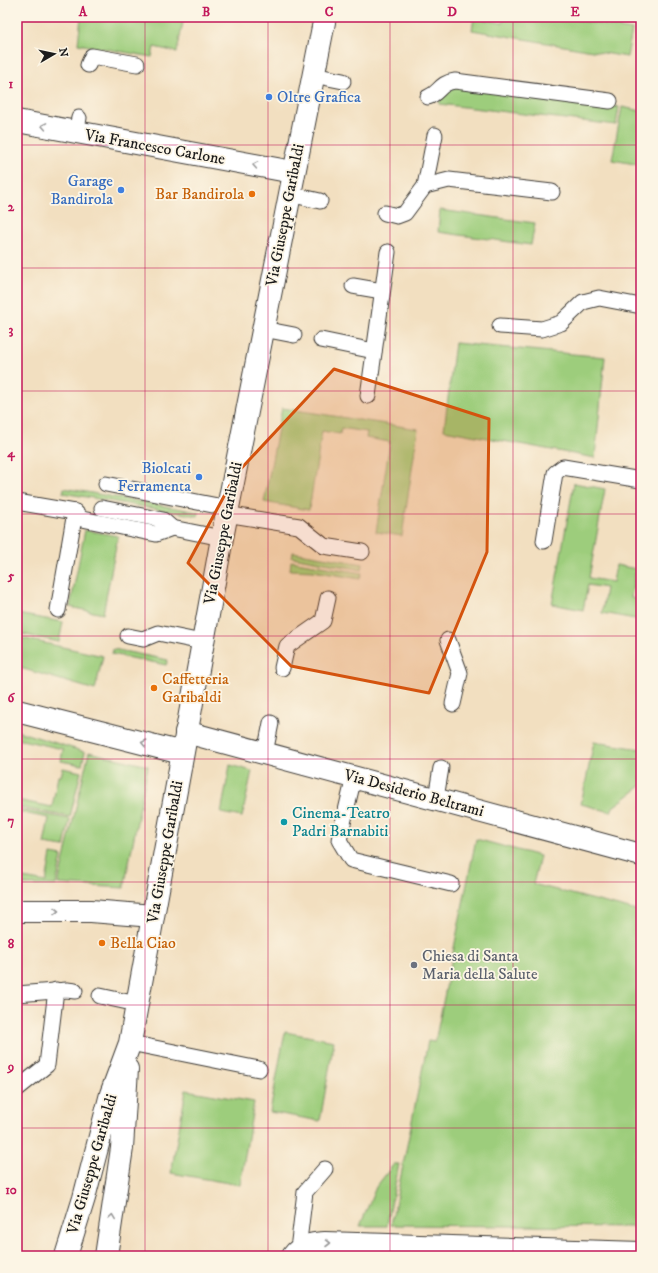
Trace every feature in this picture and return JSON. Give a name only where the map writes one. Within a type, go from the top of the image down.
[{"type":"street","name":"Via Giuseppe Garibaldi","points":[[106,1256],[122,1148],[129,1046],[154,916],[202,642],[293,172],[325,17]]},
{"type":"street","name":"Via Francesco Carlone","points":[[17,121],[77,125],[293,172]]},
{"type":"street","points":[[17,711],[182,753]]},
{"type":"street","name":"Via Desiderio Beltrami","points":[[186,732],[641,854]]},
{"type":"street","points":[[17,911],[91,911],[154,916]]},
{"type":"street","name":"Via Giuseppe Garibaldi","points":[[66,1256],[84,1198],[111,1094],[129,1046]]},
{"type":"street","points":[[296,1252],[311,1244],[325,1243],[641,1253]]},
{"type":"lane","points":[[88,65],[92,56],[136,64]]},
{"type":"lane","points":[[313,75],[343,81]]},
{"type":"lane","points":[[428,97],[433,95],[441,85],[455,81],[610,101]]},
{"type":"lane","points":[[385,213],[397,216],[405,213],[425,186],[434,135]]},
{"type":"lane","points":[[425,186],[449,180],[552,192]]},
{"type":"lane","points":[[289,194],[320,201]]},
{"type":"lane","points":[[368,396],[388,252]]},
{"type":"lane","points":[[353,286],[382,291]]},
{"type":"lane","points":[[500,326],[542,329],[560,323],[583,302],[599,298],[641,306]]},
{"type":"lane","points":[[263,329],[294,335]]},
{"type":"lane","points":[[321,340],[374,351]]},
{"type":"lane","points":[[544,541],[555,473],[563,467],[641,480]]},
{"type":"lane","points":[[106,484],[299,526],[324,546],[362,552]]},
{"type":"lane","points":[[17,502],[75,512],[82,519],[156,534],[172,528]]},
{"type":"lane","points":[[102,508],[163,520],[172,528],[222,538]]},
{"type":"lane","points":[[58,610],[75,512]]},
{"type":"lane","points":[[282,668],[287,646],[323,621],[328,598]]},
{"type":"lane","points":[[128,636],[143,639],[158,633],[202,642]]},
{"type":"lane","points":[[448,640],[460,673],[453,704]]},
{"type":"lane","points":[[265,753],[271,723]]},
{"type":"lane","points":[[436,798],[441,768]]},
{"type":"lane","points":[[354,776],[339,840],[351,860],[451,884]]},
{"type":"lane","points":[[17,1089],[47,1065],[56,990]]},
{"type":"lane","points":[[17,994],[56,990],[75,991]]},
{"type":"lane","points":[[100,996],[137,1004]]},
{"type":"lane","points":[[129,1046],[259,1069]]},
{"type":"lane","points":[[296,1252],[304,1192],[324,1169]]},
{"type":"highlighted area","points":[[334,369],[489,419],[487,552],[429,693],[291,666],[188,563],[236,474]]},
{"type":"green space","points":[[81,17],[184,17],[177,52],[154,47],[152,57],[78,44]]},
{"type":"green space","points":[[504,17],[560,17],[632,30],[627,57],[472,30],[474,18],[503,23]]},
{"type":"green space","points":[[455,85],[619,107],[616,125],[439,104],[441,93]]},
{"type":"green space","points":[[622,107],[641,111],[641,165],[612,160]]},
{"type":"green space","points":[[440,210],[535,223],[531,245],[438,232]]},
{"type":"green space","points":[[455,343],[605,357],[595,458],[444,430]]},
{"type":"green space","points":[[282,408],[418,429],[402,536],[376,532],[390,442],[366,438],[367,432],[341,428],[340,434],[322,431],[309,510],[264,502]]},
{"type":"green space","points":[[574,483],[605,489],[589,578],[613,582],[616,565],[636,569],[631,598],[641,600],[641,620],[602,613],[606,588],[588,585],[583,610],[552,604]]},
{"type":"green space","points":[[64,488],[198,512],[198,516],[63,493]]},
{"type":"green space","points":[[85,530],[118,536],[103,614],[70,607]]},
{"type":"green space","points":[[293,552],[363,564],[362,570],[292,557]]},
{"type":"green space","points":[[291,561],[362,573],[360,579],[313,571],[290,570]]},
{"type":"green space","points":[[17,614],[63,622],[59,642],[17,633]]},
{"type":"green space","points":[[17,637],[103,656],[95,690],[17,667]]},
{"type":"green space","points":[[113,649],[168,660],[166,665],[112,654]]},
{"type":"green space","points":[[17,731],[85,752],[82,765],[61,761],[63,749],[17,739]]},
{"type":"green space","points":[[594,742],[641,749],[641,786],[613,807],[611,812],[581,804]]},
{"type":"green space","points":[[89,752],[148,766],[124,888],[58,884]]},
{"type":"green space","points":[[230,765],[252,771],[242,817],[221,813]]},
{"type":"green space","points":[[63,768],[81,772],[70,817],[17,807],[17,800],[52,807],[58,776],[61,776]]},
{"type":"green space","points":[[17,809],[70,819],[64,847],[44,844],[49,818],[17,812]]},
{"type":"green space","points":[[476,839],[540,856],[533,884],[641,912],[641,1227],[391,1225],[428,1041],[435,1042]]},
{"type":"green space","points":[[51,854],[62,856],[56,885],[17,885],[17,877],[46,882]]},
{"type":"green space","points":[[285,1032],[334,1041],[320,1121],[270,1112]]},
{"type":"green space","points":[[186,1090],[254,1102],[240,1185],[171,1173]]},
{"type":"green space","points":[[394,1164],[399,1164],[387,1226],[360,1226],[376,1187]]},
{"type":"green space","points":[[325,1254],[527,1256],[321,1256]]},
{"type":"place","name":"Oltre Grafica","points":[[269,97]]},
{"type":"place","name":"Garage Bandirola","points":[[121,190]]},
{"type":"place","name":"Bar Bandirola","points":[[252,194]]},
{"type":"place","name":"Biolcati Ferramenta","points":[[199,477]]},
{"type":"place","name":"Caffetteria Garibaldi","points":[[154,688]]},
{"type":"place","name":"Cinema-Teatro Padri Barnabiti","points":[[284,822]]},
{"type":"place","name":"Bella Ciao","points":[[102,943]]},
{"type":"place","name":"Chiesa di Santa Maria della Salute","points":[[414,965]]}]
